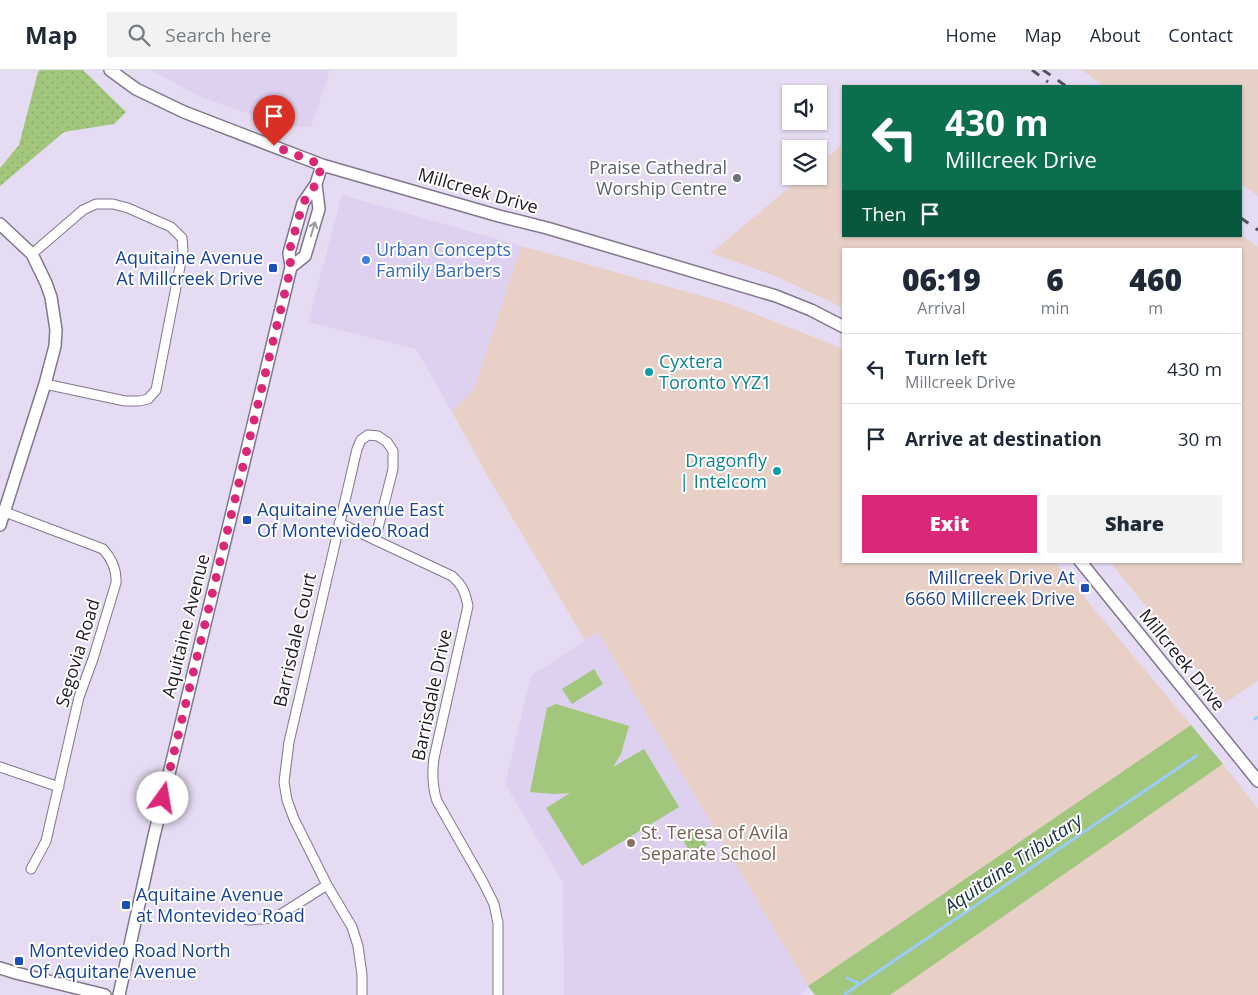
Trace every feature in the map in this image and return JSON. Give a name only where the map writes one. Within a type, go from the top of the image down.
[{"type":"street","name":"Millcreek Drive","points":[[110,70],[136,89],[184,112],[322,165],[547,228],[776,296],[811,310],[842,326]]},
{"type":"street","name":"Aquitaine Avenue","points":[[120,995],[154,836],[291,267],[289,252],[303,203],[316,184],[322,165]]},
{"type":"street","name":"Aquitaine Avenue","points":[[291,267],[305,256],[319,209],[316,184]]},
{"type":"street","points":[[32,254],[83,210],[96,204],[113,204],[128,208],[171,227],[182,238],[184,251],[156,390],[148,399],[125,401],[45,384]]},
{"type":"street","points":[[0,224],[32,254],[51,297],[56,330],[55,346],[45,384],[0,524]]},
{"type":"street","name":"Barrisdale Court","points":[[327,885],[294,819],[284,782],[289,742],[339,523],[357,449],[361,440],[368,435],[378,436],[387,442],[393,451],[393,469],[376,540]]},
{"type":"street","name":"Segovia Road","points":[[5,512],[103,549],[109,556],[117,574],[93,659],[79,697],[46,841],[31,869]]},
{"type":"street","name":"Barrisdale Drive","points":[[339,523],[452,576],[465,593],[468,606],[434,758],[433,789],[436,802],[494,904],[498,923],[498,995]]},
{"type":"street","name":"Millcreek Drive","points":[[1082,563],[1258,781]]},
{"type":"street","points":[[0,767],[59,787]]},
{"type":"street","points":[[248,920],[275,918],[327,885],[352,927],[358,946],[362,975],[362,995]]},
{"type":"street","points":[[0,968],[105,995]]},
{"type":"shaded area","points":[[151,70],[330,70],[311,127],[290,126],[198,96]]},
{"type":"shaded area","points":[[1082,70],[1258,70],[1258,196],[1242,185],[1242,85],[1103,85]]},
{"type":"shaded area","points":[[842,145],[842,237],[1242,236],[1258,247],[1258,681],[1225,703],[1111,563],[1242,563],[1242,248],[842,248],[842,307],[775,276],[711,253],[792,185],[827,185],[827,157]]},
{"type":"shaded area","points":[[342,195],[521,246],[474,389],[452,412],[416,349],[308,322]]},
{"type":"shaded area","points":[[521,246],[727,303],[834,345],[842,349],[842,563],[1056,563],[1191,725],[808,986],[598,632],[585,640],[491,482],[452,412],[474,389]]},
{"type":"shaded area","name":"St. Teresa of Avila Separate School","points":[[598,632],[808,986],[801,995],[564,995],[563,882],[505,784],[531,676]]},
{"type":"shaded area","points":[[1223,764],[1258,809],[1258,995],[890,995]]},
{"type":"green space","points":[[40,70],[83,70],[126,112],[114,124],[64,132],[0,186],[0,168],[19,145]]},
{"type":"green space","points":[[594,669],[603,684],[572,704],[562,689]]},
{"type":"green space","points":[[556,704],[629,726],[621,754],[613,767],[644,749],[679,807],[582,866],[546,808],[570,793],[530,792],[547,708]]},
{"type":"green space","points":[[1191,725],[1223,764],[890,995],[815,995],[808,986]]},
{"type":"green space","points":[[695,827],[707,845],[696,852],[690,851],[682,839],[685,832]]},
{"type":"waterway","name":"Aquitaine Tributary","points":[[845,994],[1196,756]]},
{"type":"waterway","points":[[847,978],[860,984]]},
{"type":"railway","points":[[1032,70],[1048,82]]},
{"type":"railway","points":[[1043,70],[1065,85]]},
{"type":"railway","points":[[1242,219],[1258,230]]},
{"type":"place","name":"Praise Cathedral Worship Centre","points":[[737,178]]},
{"type":"place","name":"Urban Concepts Family Barbers","points":[[366,260]]},
{"type":"place","name":"Aquitaine Avenue At Millcreek Drive","points":[[273,268]]},
{"type":"place","name":"Cyxtera Toronto YYZ1","points":[[649,372]]},
{"type":"place","name":"Dragonfly | Intelcom","points":[[777,471]]},
{"type":"place","name":"Aquitaine Avenue East Of Montevideo Road","points":[[247,520]]},
{"type":"place","name":"Millcreek Drive At 6660 Millcreek Drive","points":[[1085,588]]},
{"type":"place","name":"St. Teresa of Avila Separate School","points":[[631,843]]},
{"type":"place","name":"Aquitaine Avenue at Montevideo Road","points":[[126,905]]},
{"type":"place","name":"Montevideo Road North Of Aquitane Avenue","points":[[19,961]]},
{"type":"route","points":[[163,798],[291,267],[289,252],[303,203],[316,184],[322,165],[274,146]]}]
